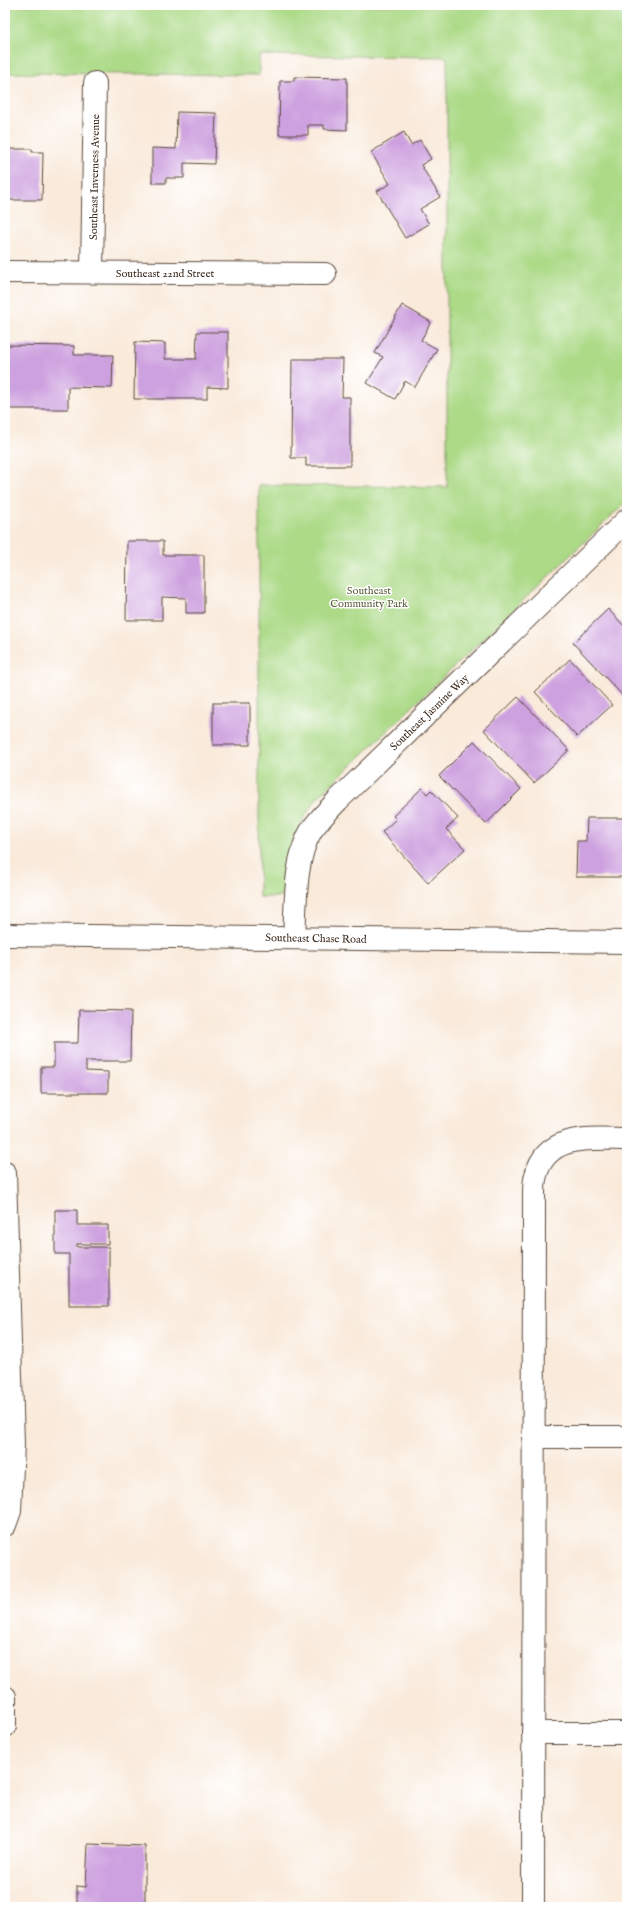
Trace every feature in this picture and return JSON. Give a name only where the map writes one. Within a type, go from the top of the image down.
[{"type":"street","name":"Southeast Inverness Avenue","points":[[92,272],[95,83]]},
{"type":"street","name":"Southeast 22nd Street","points":[[5,272],[325,274]]},
{"type":"street","name":"Southeast Jasmine Way","points":[[294,938],[297,882],[302,854],[311,831],[338,800],[627,520]]},
{"type":"street","name":"Southeast Chase Road","points":[[5,935],[627,942]]},
{"type":"street","points":[[533,1907],[533,1437],[534,1201],[536,1174],[545,1156],[559,1145],[576,1139],[627,1139]]},
{"type":"street","points":[[5,1173],[13,1444],[10,1511],[5,1525]]},
{"type":"street","points":[[533,1437],[627,1437]]},
{"type":"street","points":[[5,1697],[5,1726]]},
{"type":"street","points":[[533,1733],[627,1734]]},
{"type":"green space","name":"Southeast Community Park","points":[[5,5],[627,5],[627,501],[316,799],[295,833],[288,861],[283,897],[259,897],[259,485],[447,487],[447,57],[259,55],[259,75],[5,73]]},
{"type":"building","points":[[294,77],[347,78],[347,130],[324,129],[324,125],[308,125],[308,135],[279,135],[280,81],[294,81]]},
{"type":"building","points":[[177,112],[216,113],[214,164],[184,163],[184,178],[166,178],[166,183],[152,183],[152,148],[176,149]]},
{"type":"building","points":[[404,132],[411,145],[420,140],[431,159],[421,165],[440,197],[420,209],[429,224],[405,238],[377,191],[390,184],[371,152]]},
{"type":"building","points":[[10,149],[32,149],[32,152],[43,152],[42,200],[7,200],[7,206],[5,206],[5,152],[10,152]]},
{"type":"building","points":[[402,305],[431,322],[421,340],[437,349],[415,387],[405,381],[395,399],[367,383],[383,357],[375,353]]},
{"type":"building","points":[[197,332],[228,332],[228,388],[207,387],[207,399],[134,399],[135,342],[165,343],[165,359],[196,359]]},
{"type":"building","points":[[5,345],[74,346],[74,355],[113,355],[112,388],[68,387],[68,409],[5,409]]},
{"type":"building","points":[[292,359],[343,359],[342,397],[350,397],[350,466],[306,466],[306,458],[291,458]]},
{"type":"building","points":[[127,541],[163,541],[163,555],[204,555],[204,613],[186,613],[186,598],[162,597],[162,620],[126,620]]},
{"type":"building","points":[[608,609],[627,629],[627,694],[624,697],[573,643]]},
{"type":"building","points":[[570,659],[612,705],[577,737],[535,692]]},
{"type":"building","points":[[518,697],[569,750],[534,783],[484,730]]},
{"type":"building","points":[[213,703],[250,703],[250,745],[213,745]]},
{"type":"building","points":[[474,741],[521,789],[486,824],[439,776]]},
{"type":"building","points":[[422,788],[427,794],[431,790],[458,818],[446,829],[465,849],[428,883],[382,832],[396,819],[393,816]]},
{"type":"building","points":[[587,818],[627,818],[627,877],[576,877],[577,841],[586,841]]},
{"type":"building","points":[[79,1010],[131,1011],[130,1061],[86,1061],[86,1071],[108,1072],[108,1093],[41,1093],[41,1067],[54,1067],[54,1043],[78,1043]]},
{"type":"building","points":[[55,1210],[77,1210],[77,1225],[108,1225],[108,1244],[77,1244],[77,1247],[109,1247],[109,1306],[69,1306],[69,1254],[55,1254]]},
{"type":"building","points":[[88,1844],[145,1846],[145,1907],[77,1907],[77,1886],[86,1887]]}]
